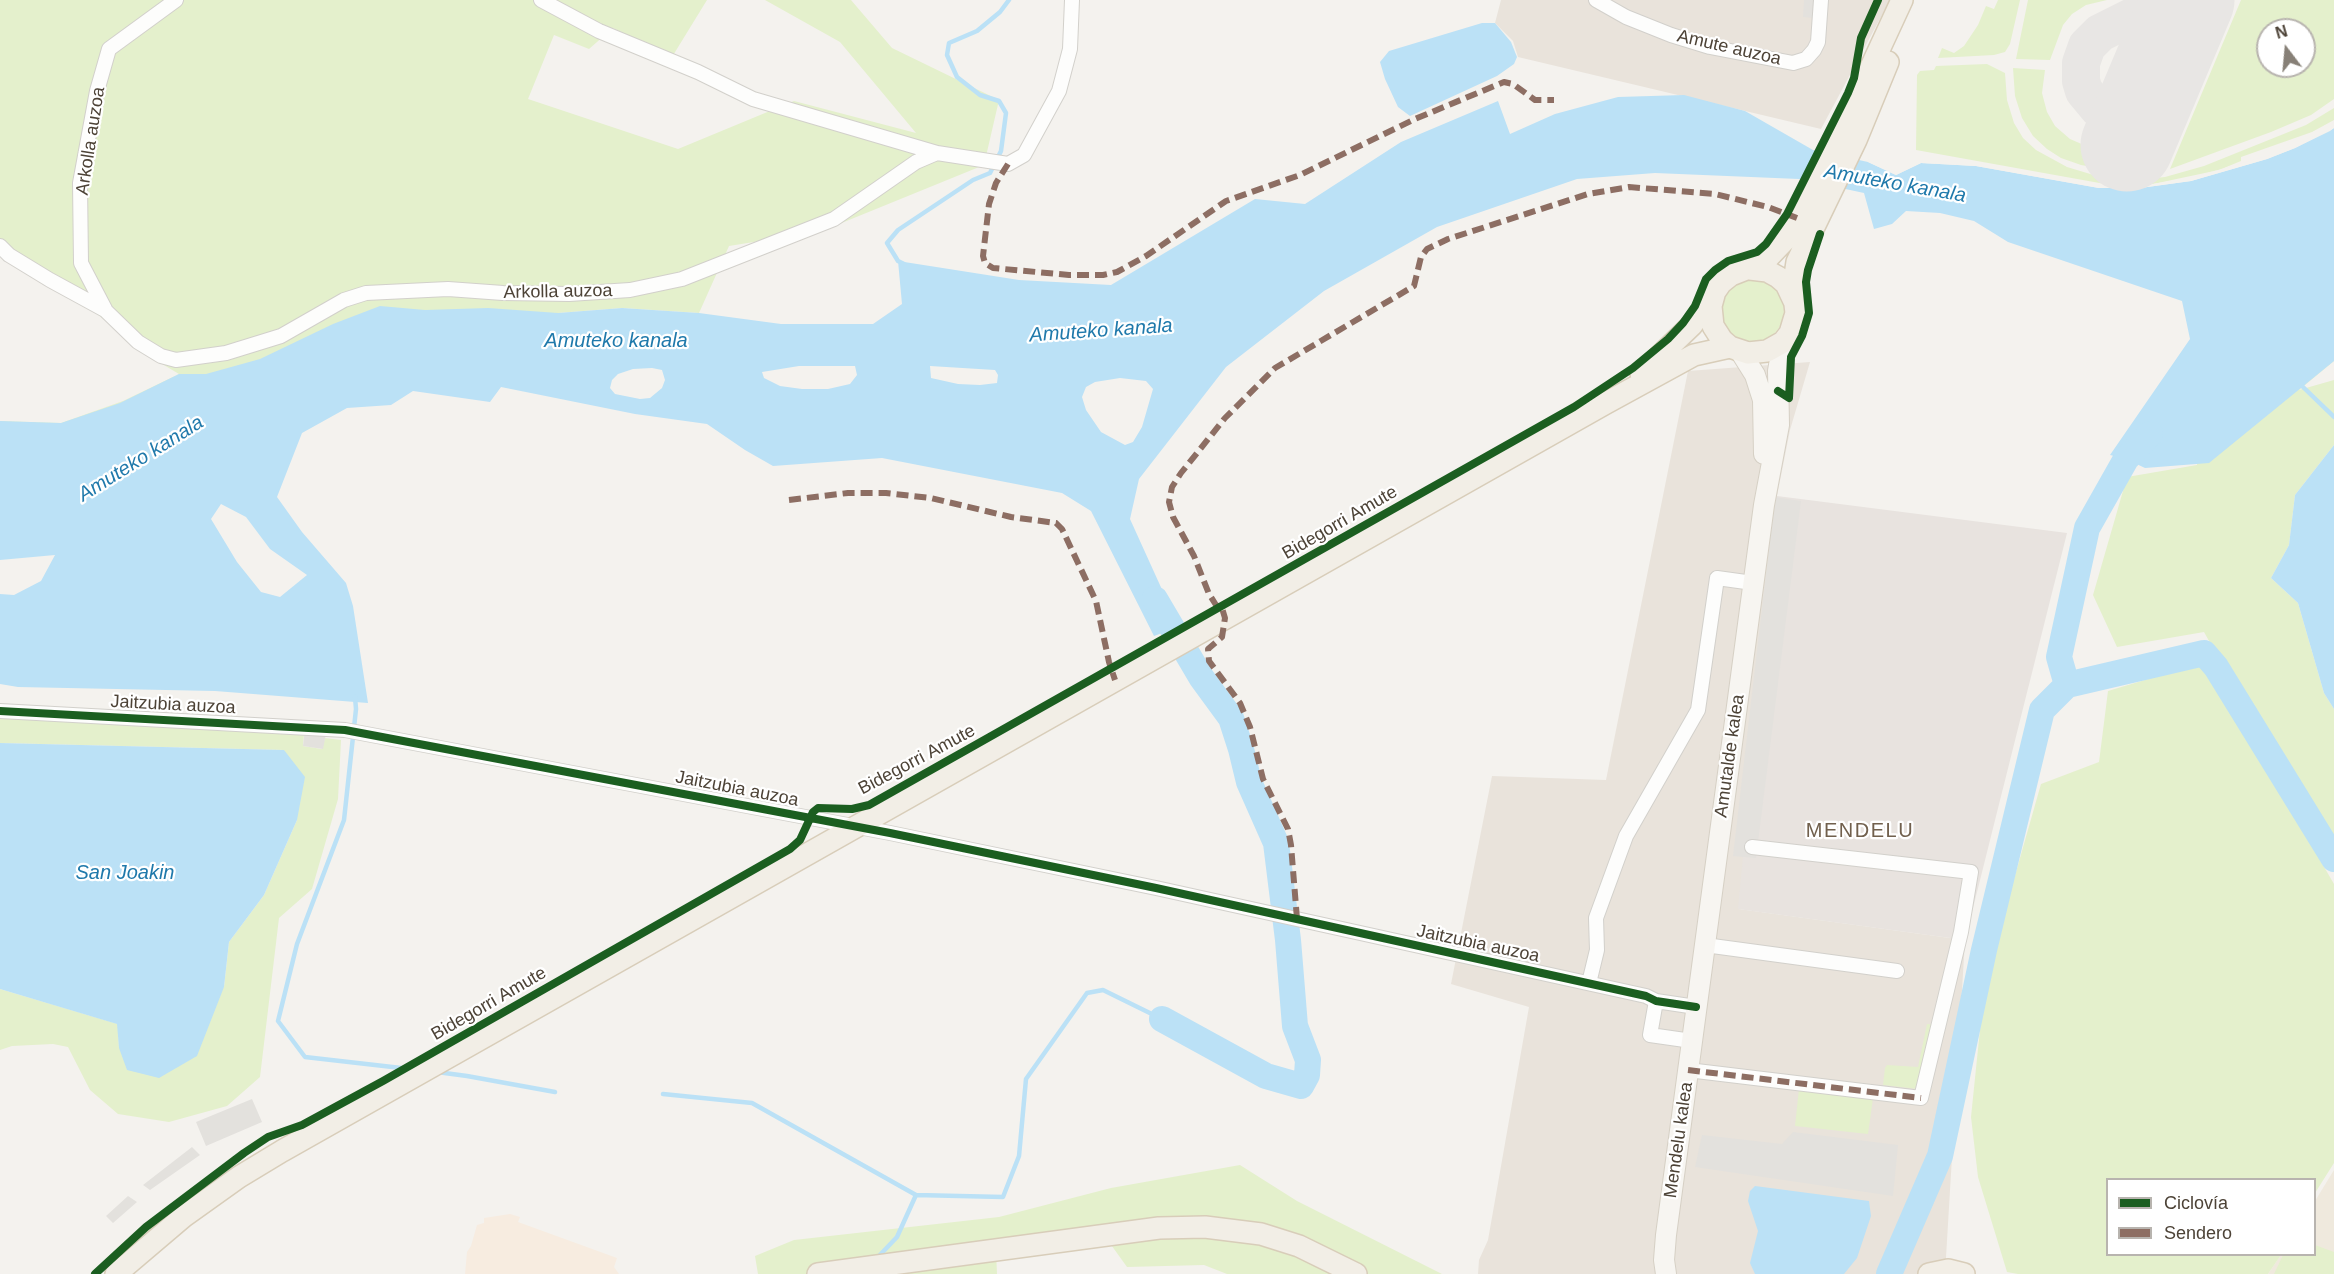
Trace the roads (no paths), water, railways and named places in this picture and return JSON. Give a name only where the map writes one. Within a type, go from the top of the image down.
[{"type":"main road","points":[[1848,136],[1902,0]]},
{"type":"main road","points":[[116,1274],[183,1217],[282,1151],[1606,403],[1694,355],[1715,348],[1735,349],[1748,353],[1767,351],[1783,342],[1794,322],[1793,288],[1809,215],[1916,0]]},
{"type":"main road","points":[[1606,403],[1680,338],[1692,325],[1721,283],[1731,275],[1764,262],[1809,215]]},
{"type":"main road","points":[[1750,269],[1767,271],[1778,277],[1786,284],[1795,301]]},
{"type":"main road","points":[[1714,294],[1711,306],[1713,326],[1722,340],[1735,349]]},
{"type":"main road","name":"Amutalde kalea","points":[[1696,1007],[1764,505],[1779,425],[1778,371],[1783,342]]},
{"type":"main road","name":"Amutalde kalea","points":[[1735,349],[1755,375],[1763,400],[1764,505]]},
{"type":"main road","name":"Mendelu kalea","points":[[1666,1274],[1664,1260],[1666,1235],[1696,1007]]},
{"type":"main road","points":[[818,1274],[1159,1228],[1205,1227],[1261,1234],[1299,1246],[1356,1274]]},
{"type":"main road","points":[[1929,1274],[1948,1270],[1964,1274]]},
{"type":"street","name":"Arkolla auzoa","points":[[176,0],[110,49],[97,91],[80,183],[81,263],[105,310],[132,336],[161,357],[176,360],[226,353],[253,346],[281,336],[344,300],[366,293],[448,289],[569,294],[630,290],[682,279],[834,219],[916,162],[937,153]]},
{"type":"street","points":[[541,0],[599,31],[698,72],[753,99],[937,153],[1008,164],[1024,155],[1059,91],[1070,49],[1072,0]]},
{"type":"street","name":"Amute auzoa","points":[[1596,0],[1626,17],[1671,35],[1710,47],[1793,63],[1806,59],[1818,42],[1821,0]]},
{"type":"street","points":[[0,246],[9,255],[50,280],[105,310]]},
{"type":"street","points":[[1589,983],[1597,950],[1596,918],[1626,836],[1698,710],[1717,578],[1754,582]]},
{"type":"street","name":"Jaitzubia auzoa","points":[[0,711],[345,730],[369,734],[855,827],[1293,918],[1646,996],[1656,1001],[1696,1007]]},
{"type":"street","points":[[1688,1070],[1921,1098],[1961,932],[1971,872],[1752,847]]},
{"type":"street","points":[[1705,945],[1897,971]]},
{"type":"street","points":[[1656,1001],[1650,1035],[1692,1041]]},
{"type":"water","points":[[1482,23],[1495,23],[1511,42],[1517,57],[1514,64],[1497,76],[1410,116],[1398,107],[1380,62],[1389,51]]},
{"type":"water","name":"Amuteko kanala","points":[[1684,95],[1745,111],[1813,150],[1868,162],[1896,175],[1921,163],[1976,166],[2099,188],[2140,188],[2191,181],[2267,159],[2334,128],[2334,361],[2209,463],[2145,468],[2126,459],[2110,455],[2190,339],[2182,301],[2008,242],[1974,221],[1940,213],[1906,211],[1892,224],[1874,229],[1864,193],[1799,179],[1655,173],[1577,179],[1437,227],[1324,291],[1226,367],[1139,479],[1130,519],[1179,627],[1154,636],[1091,511],[1062,493],[882,458],[773,466],[707,424],[635,414],[501,387],[490,402],[413,391],[391,405],[347,408],[302,433],[277,497],[302,532],[346,583],[353,606],[368,703],[215,691],[18,687],[0,684],[0,594],[14,595],[41,581],[55,555],[0,560],[0,421],[61,423],[120,403],[179,374],[206,374],[260,359],[333,324],[380,306],[425,310],[488,308],[558,313],[622,308],[699,313],[781,324],[873,324],[902,304],[898,261],[1019,280],[1111,285],[1255,199],[1305,204],[1401,142],[1498,101],[1510,134],[1555,114],[1618,97]],"holes":[[[799,366],[855,366],[857,375],[850,384],[828,389],[802,389],[780,386],[764,378],[762,372]],[[930,366],[995,370],[998,375],[997,383],[980,385],[958,384],[931,378]],[[633,369],[662,370],[665,380],[662,388],[650,398],[640,399],[615,394],[610,388],[612,380],[618,374]],[[1120,378],[1146,381],[1153,389],[1142,427],[1133,442],[1125,445],[1101,432],[1086,410],[1082,397],[1086,387],[1095,382]],[[221,504],[246,517],[270,549],[307,575],[280,597],[261,592],[237,562],[211,519]]]},
{"type":"water","points":[[2334,445],[2334,709],[2324,693],[2298,603],[2271,578],[2289,545],[2295,495]]},
{"type":"water","name":"San Joakin","points":[[0,743],[284,750],[305,777],[297,820],[264,895],[229,942],[224,987],[197,1056],[159,1078],[127,1070],[119,1048],[117,1024],[0,989]]},
{"type":"water","points":[[1755,1186],[1869,1201],[1871,1216],[1857,1258],[1844,1274],[1755,1274],[1750,1263],[1758,1231],[1748,1201],[1750,1191]]},
{"type":"waterway","points":[[904,264],[898,261],[887,243],[898,230],[973,180],[990,173],[1001,151],[1006,113],[999,101],[980,95],[957,77],[947,55],[949,43],[977,31],[1000,12],[1009,0]]},
{"type":"waterway","points":[[2303,387],[2334,417]]},
{"type":"waterway","points":[[1889,1274],[1940,1156],[1984,950],[2042,710],[2067,685],[2059,657],[2087,528],[2126,459],[2150,434]]},
{"type":"waterway","points":[[1155,599],[1201,677],[1231,718],[1249,782],[1276,843],[1288,940],[1295,1026],[1308,1060],[1307,1075],[1301,1086],[1266,1076],[1162,1019]]},
{"type":"waterway","points":[[2067,685],[2204,653],[2216,667],[2334,859]]},
{"type":"waterway","points":[[355,697],[356,709],[344,820],[297,944],[278,1021],[305,1057],[410,1069]]},
{"type":"waterway","points":[[878,1257],[897,1237],[916,1195],[1003,1197],[1019,1156],[1026,1079],[1087,993],[1103,990],[1162,1019]]},
{"type":"waterway","points":[[437,1072],[555,1092]]},
{"type":"waterway","points":[[663,1094],[752,1103],[916,1195]]},
{"type":"district","name":"MENDELU","points":[[1860,831]]}]
